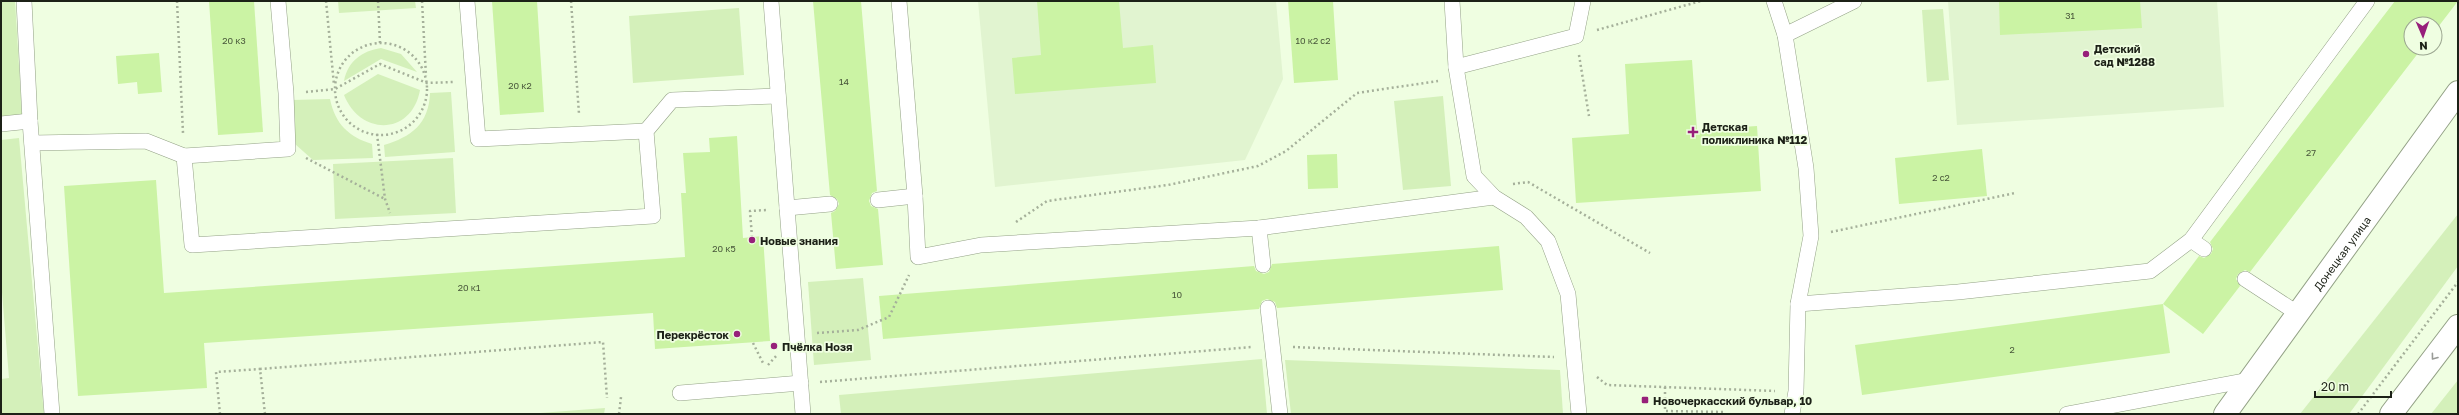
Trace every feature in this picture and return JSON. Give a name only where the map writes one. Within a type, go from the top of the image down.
[{"type":"street","name":"Донецкая улица","points":[[2225,414],[2458,92]]},
{"type":"street","points":[[2392,414],[2458,326]]},
{"type":"street","points":[[2403,414],[2407,393]]},
{"type":"lane","points":[[24,1],[30,121],[52,414]]},
{"type":"lane","points":[[32,143],[146,141],[184,156],[288,149],[286,93],[278,1]]},
{"type":"lane","points":[[467,1],[478,139],[646,131]]},
{"type":"lane","points":[[772,1],[803,414]]},
{"type":"lane","points":[[899,1],[916,196],[918,257],[981,245],[1259,228],[1491,192]]},
{"type":"lane","points":[[1452,1],[1457,72],[1474,176],[1491,192],[1526,217],[1548,241],[1568,294],[1579,414]]},
{"type":"lane","points":[[1457,72],[1576,36],[1583,1]]},
{"type":"lane","points":[[1774,1],[1786,35],[1806,168],[1811,236],[1798,304],[1796,391],[1792,414]]},
{"type":"lane","points":[[1786,35],[1854,1]]},
{"type":"lane","points":[[1798,304],[1958,292],[2150,271],[2191,240],[2367,1]]},
{"type":"lane","points":[[184,156],[192,245],[653,216],[646,131],[672,100],[778,96]]},
{"type":"lane","points":[[1,124],[30,121]]},
{"type":"lane","points":[[878,200],[916,196]]},
{"type":"lane","points":[[787,208],[830,204]]},
{"type":"lane","points":[[1259,228],[1263,265]]},
{"type":"lane","points":[[2191,240],[2204,249]]},
{"type":"lane","points":[[2245,279],[2297,313]]},
{"type":"lane","points":[[1268,308],[1280,414]]},
{"type":"lane","points":[[2067,414],[2249,380]]},
{"type":"lane","points":[[680,393],[801,383]]},
{"type":"path","points":[[177,1],[184,156]]},
{"type":"path","points":[[326,1],[338,106],[347,120],[361,130],[377,134],[393,133],[408,126],[419,114],[426,99],[422,1]]},
{"type":"path","points":[[378,1],[380,43]]},
{"type":"path","points":[[571,1],[580,134]]},
{"type":"path","points":[[1589,116],[1576,36],[1701,1]]},
{"type":"path","points":[[335,89],[337,75],[343,62],[354,52],[366,45],[380,43],[394,45],[406,50],[416,59],[423,70],[426,83]]},
{"type":"path","points":[[286,93],[335,89],[380,64],[426,83],[473,80]]},
{"type":"path","points":[[1014,223],[1047,201],[1168,184],[1258,166],[1286,151],[1356,92],[1457,72]]},
{"type":"path","points":[[288,149],[385,199],[377,134]]},
{"type":"path","points":[[1491,192],[1528,182],[1650,254]]},
{"type":"path","points":[[1811,236],[2015,193]]},
{"type":"path","points":[[752,237],[750,211],[787,208]]},
{"type":"path","points":[[797,334],[858,330],[889,317],[918,257]]},
{"type":"path","points":[[2358,414],[2458,282]]},
{"type":"path","points":[[220,414],[216,372],[603,342],[607,398]]},
{"type":"path","points":[[801,383],[1272,346],[1575,358],[1607,385],[1796,391]]},
{"type":"path","points":[[260,369],[265,414]]},
{"type":"path","points":[[1665,387],[1665,411],[1724,412]]},
{"type":"path","points":[[619,414],[622,397]]},
{"type":"shaded area","points":[[1,1],[15,1],[22,115],[1,116]]},
{"type":"shaded area","points":[[338,1],[415,1],[416,8],[339,13]]},
{"type":"shaded area","points":[[978,1],[1276,1],[1283,79],[1245,160],[995,187]]},
{"type":"shaded area","name":"Детский сад №1288","points":[[1948,1],[2217,1],[2224,107],[1957,125]]},
{"type":"shaded area","points":[[739,8],[744,75],[633,83],[629,16]]},
{"type":"shaded area","points":[[1943,9],[1949,80],[1927,82],[1922,10]]},
{"type":"shaded area","points":[[381,48],[401,54],[417,72],[381,59],[344,81],[349,68],[357,58],[374,49]]},
{"type":"shaded area","points":[[378,74],[420,90],[415,105],[407,116],[397,122],[385,125],[373,124],[362,118],[352,109],[344,95]]},
{"type":"shaded area","points":[[451,92],[455,152],[385,157],[384,145],[394,142],[410,133],[417,128],[422,121],[429,104],[430,93]]},
{"type":"shaded area","points":[[1443,96],[1451,186],[1403,190],[1394,101]]},
{"type":"shaded area","points":[[330,99],[335,116],[344,128],[356,138],[372,144],[373,158],[313,160],[295,144],[292,100]]},
{"type":"shaded area","points":[[19,138],[44,414],[1,414],[1,379],[9,378],[1,280],[1,140]]},
{"type":"shaded area","points":[[453,158],[456,213],[335,219],[333,164]]},
{"type":"shaded area","points":[[2458,214],[2458,266],[2349,414],[2300,414]]},
{"type":"shaded area","points":[[863,278],[871,360],[814,365],[808,282]]},
{"type":"shaded area","points":[[1262,359],[1267,414],[841,414],[839,395]]},
{"type":"shaded area","points":[[1285,360],[1560,370],[1563,414],[1291,414]]},
{"type":"shaded area","points":[[2458,380],[2458,414],[2431,414]]},
{"type":"shaded area","points":[[605,408],[604,414],[527,414]]},
{"type":"building","points":[[209,1],[254,1],[263,132],[218,135]]},
{"type":"building","points":[[492,1],[537,1],[544,112],[500,115]]},
{"type":"building","points":[[813,1],[861,1],[877,191],[872,193],[869,201],[871,206],[878,209],[883,265],[836,269],[831,213],[835,211],[839,204],[837,199],[830,195]]},
{"type":"building","points":[[1037,1],[1119,1],[1123,48],[1153,45],[1156,83],[1015,94],[1012,58],[1041,55]]},
{"type":"building","points":[[1288,1],[1333,1],[1338,80],[1294,83]]},
{"type":"building","points":[[1999,1],[2140,1],[2142,28],[2000,35]]},
{"type":"building","points":[[2395,1],[2458,1],[2443,21],[2443,16],[2403,16],[2403,56],[2416,56],[2250,272],[2245,270],[2238,274],[2236,279],[2240,286],[2203,334],[2163,304],[2199,256],[2204,258],[2211,254],[2213,249],[2210,242]]},
{"type":"building","points":[[159,53],[162,92],[138,94],[137,82],[118,84],[116,56]]},
{"type":"building","name":"Детская поликлиника №112","points":[[1692,60],[1697,130],[1757,126],[1761,191],[1576,203],[1572,138],[1629,134],[1625,64]]},
{"type":"building","points":[[737,136],[743,238],[763,236],[770,341],[655,349],[653,313],[204,343],[207,388],[78,396],[64,186],[156,180],[164,293],[685,257],[681,193],[686,193],[683,153],[710,152],[709,138]]},
{"type":"building","points":[[1982,149],[1987,196],[1899,204],[1895,158]]},
{"type":"building","points":[[1337,154],[1338,188],[1308,189],[1307,155]]},
{"type":"building","points":[[1499,246],[1503,290],[1277,308],[1275,302],[1267,299],[1262,301],[1259,309],[883,339],[879,296],[1254,266],[1256,271],[1264,274],[1269,272],[1272,264]]},
{"type":"building","points":[[2163,304],[2170,353],[1862,395],[1855,345]]},
{"type":"place","name":"Детский сад №1288","points":[[2086,54]]},
{"type":"place","name":"Детская поликлиника №112","points":[[1693,132]]},
{"type":"place","name":"Новые знания","points":[[752,240]]},
{"type":"place","name":"Перекрёсток","points":[[737,334]]},
{"type":"place","name":"Пчёлка Нозя","points":[[774,346]]},
{"type":"place","name":"Новочеркасский бульвар, 10","points":[[1645,400]]}]
